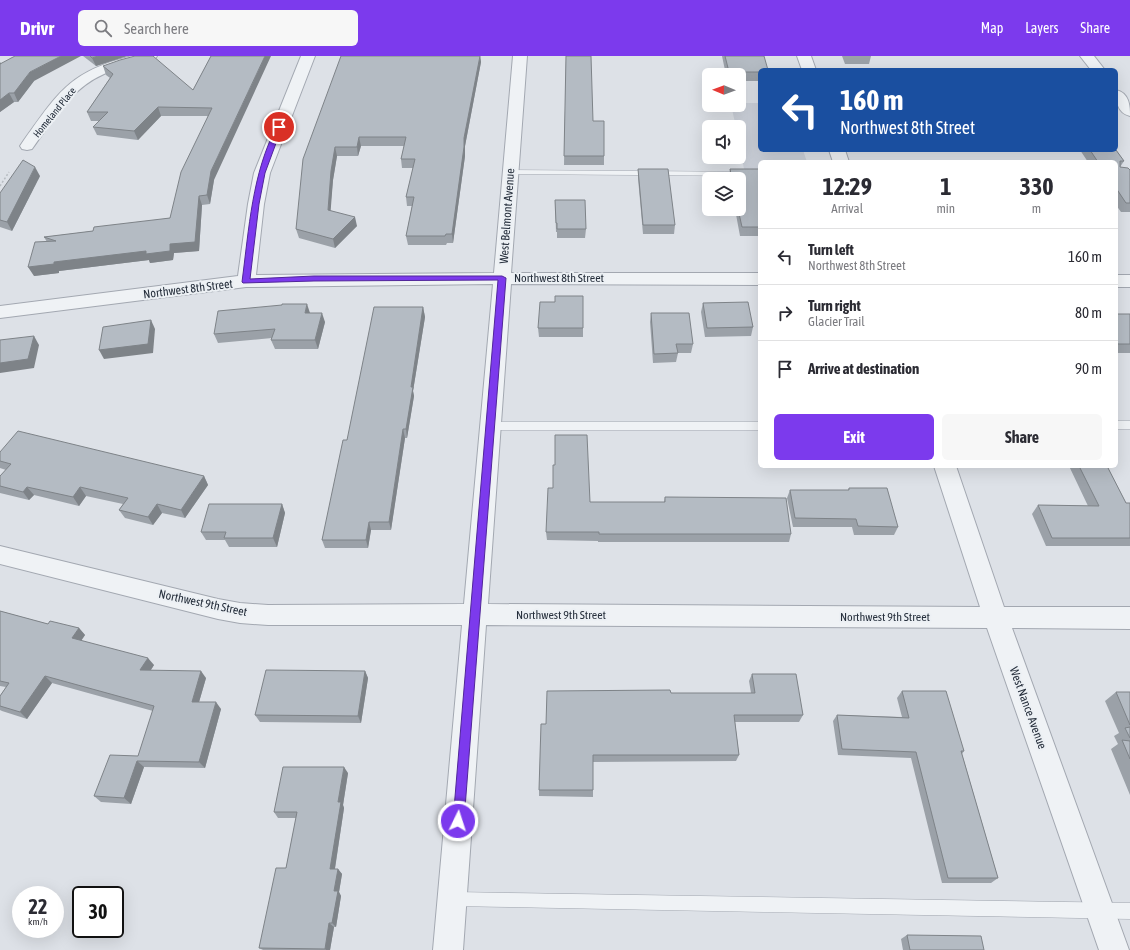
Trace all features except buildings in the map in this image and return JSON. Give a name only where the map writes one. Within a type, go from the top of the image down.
[{"type":"street","name":"Homeland Place","points":[[27,146],[63,97],[73,86],[110,67],[150,56]]},
{"type":"street","points":[[246,282],[256,204],[262,173],[308,56]]},
{"type":"street","name":"West Belmont Avenue","points":[[448,950],[520,56]]},
{"type":"street","points":[[804,56],[808,68]]},
{"type":"street","points":[[1087,56],[1096,68]]},
{"type":"street","points":[[1118,88],[1130,88]]},
{"type":"street","points":[[1118,97],[1130,112]]},
{"type":"street","name":"Northwest 8th Street","points":[[0,312],[246,282],[314,278],[758,279]]},
{"type":"street","points":[[1118,281],[1130,281]]},
{"type":"street","name":"West Nance Avenue","points":[[946,468],[1114,950]]},
{"type":"street","name":"Northwest 9th Street","points":[[0,555],[240,613],[268,615],[476,614],[1130,618]]},
{"type":"lane","points":[[510,172],[758,174]]},
{"type":"lane","points":[[1118,425],[1130,425]]},
{"type":"lane","points":[[490,426],[758,426]]},
{"type":"lane","points":[[452,899],[1130,911]]},
{"type":"path","points":[[0,186],[9,172]]},
{"type":"shaded area","points":[[746,103],[758,103],[758,152],[804,152],[806,160],[758,160],[758,169],[744,169],[743,164],[746,164],[746,120],[734,120],[733,112],[746,112]]},
{"type":"route","points":[[279,127],[262,173],[258,189],[246,282],[314,278],[502,278],[476,614],[458,821]]}]
